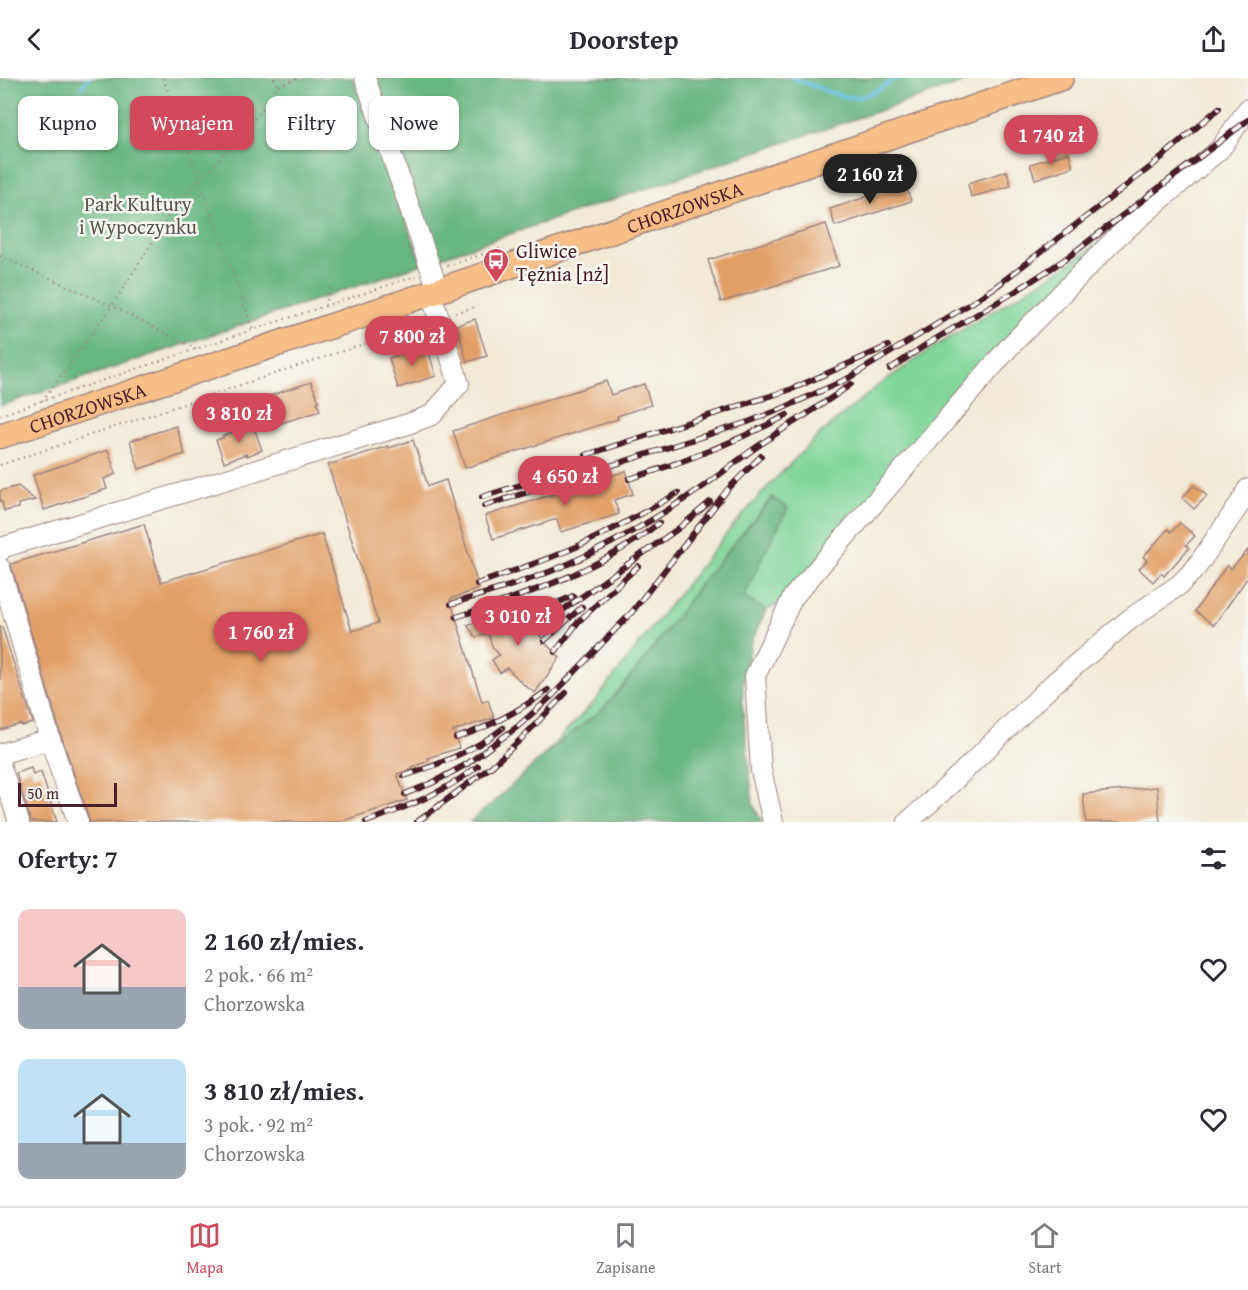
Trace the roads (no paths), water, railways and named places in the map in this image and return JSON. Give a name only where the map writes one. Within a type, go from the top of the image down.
[{"type":"main road","name":"CHORZOWSKA","points":[[0,436],[435,291],[1060,78]]},
{"type":"lane","points":[[0,551],[1,548],[408,424],[432,415],[459,384],[440,319],[435,291],[365,78]]},
{"type":"lane","points":[[773,822],[761,770],[755,676],[793,597],[1010,346],[1117,237],[1220,149],[1248,109]]},
{"type":"lane","points":[[908,822],[1061,677],[1130,620],[1179,585],[1195,569],[1248,489]]},
{"type":"lane","points":[[0,568],[50,739],[78,822]]},
{"type":"lane","points":[[0,754],[50,739]]},
{"type":"lane","points":[[0,764],[18,822]]},
{"type":"waterway","points":[[82,87],[88,78]]},
{"type":"waterway","points":[[792,78],[835,94],[853,97],[870,94],[897,78]]},
{"type":"railway","points":[[994,288],[1153,165],[1219,108]]},
{"type":"railway","points":[[890,369],[1064,260],[1248,120]]},
{"type":"railway","points":[[484,506],[748,422],[779,410],[847,379],[1001,283]]},
{"type":"railway","points":[[586,455],[792,389],[888,346]]},
{"type":"railway","points":[[451,604],[539,576],[618,539],[682,500],[851,384]]},
{"type":"railway","points":[[629,479],[709,451],[787,415]]},
{"type":"railway","points":[[405,794],[432,783],[467,764],[517,727],[552,696],[632,612],[728,489],[761,456]]},
{"type":"railway","points":[[482,497],[568,470]]},
{"type":"railway","points":[[477,584],[576,547],[678,493]]},
{"type":"railway","points":[[536,629],[679,528],[710,502]]},
{"type":"railway","points":[[456,617],[536,590],[587,568],[612,555],[659,523]]},
{"type":"railway","points":[[555,652],[579,621],[638,566]]},
{"type":"railway","points":[[529,615],[573,596]]},
{"type":"railway","points":[[544,641],[582,607]]},
{"type":"railway","points":[[456,738],[504,718],[548,690]]},
{"type":"railway","points":[[417,822],[492,766],[566,693]]},
{"type":"railway","points":[[404,776],[480,744],[503,728]]},
{"type":"railway","points":[[366,822],[439,791],[478,766]]},
{"type":"place","name":"Gliwice Tężnia [nż]","points":[[496,284]]},
{"type":"park label","name":"Park Kultury i Wypoczynku","points":[[138,214]]}]
